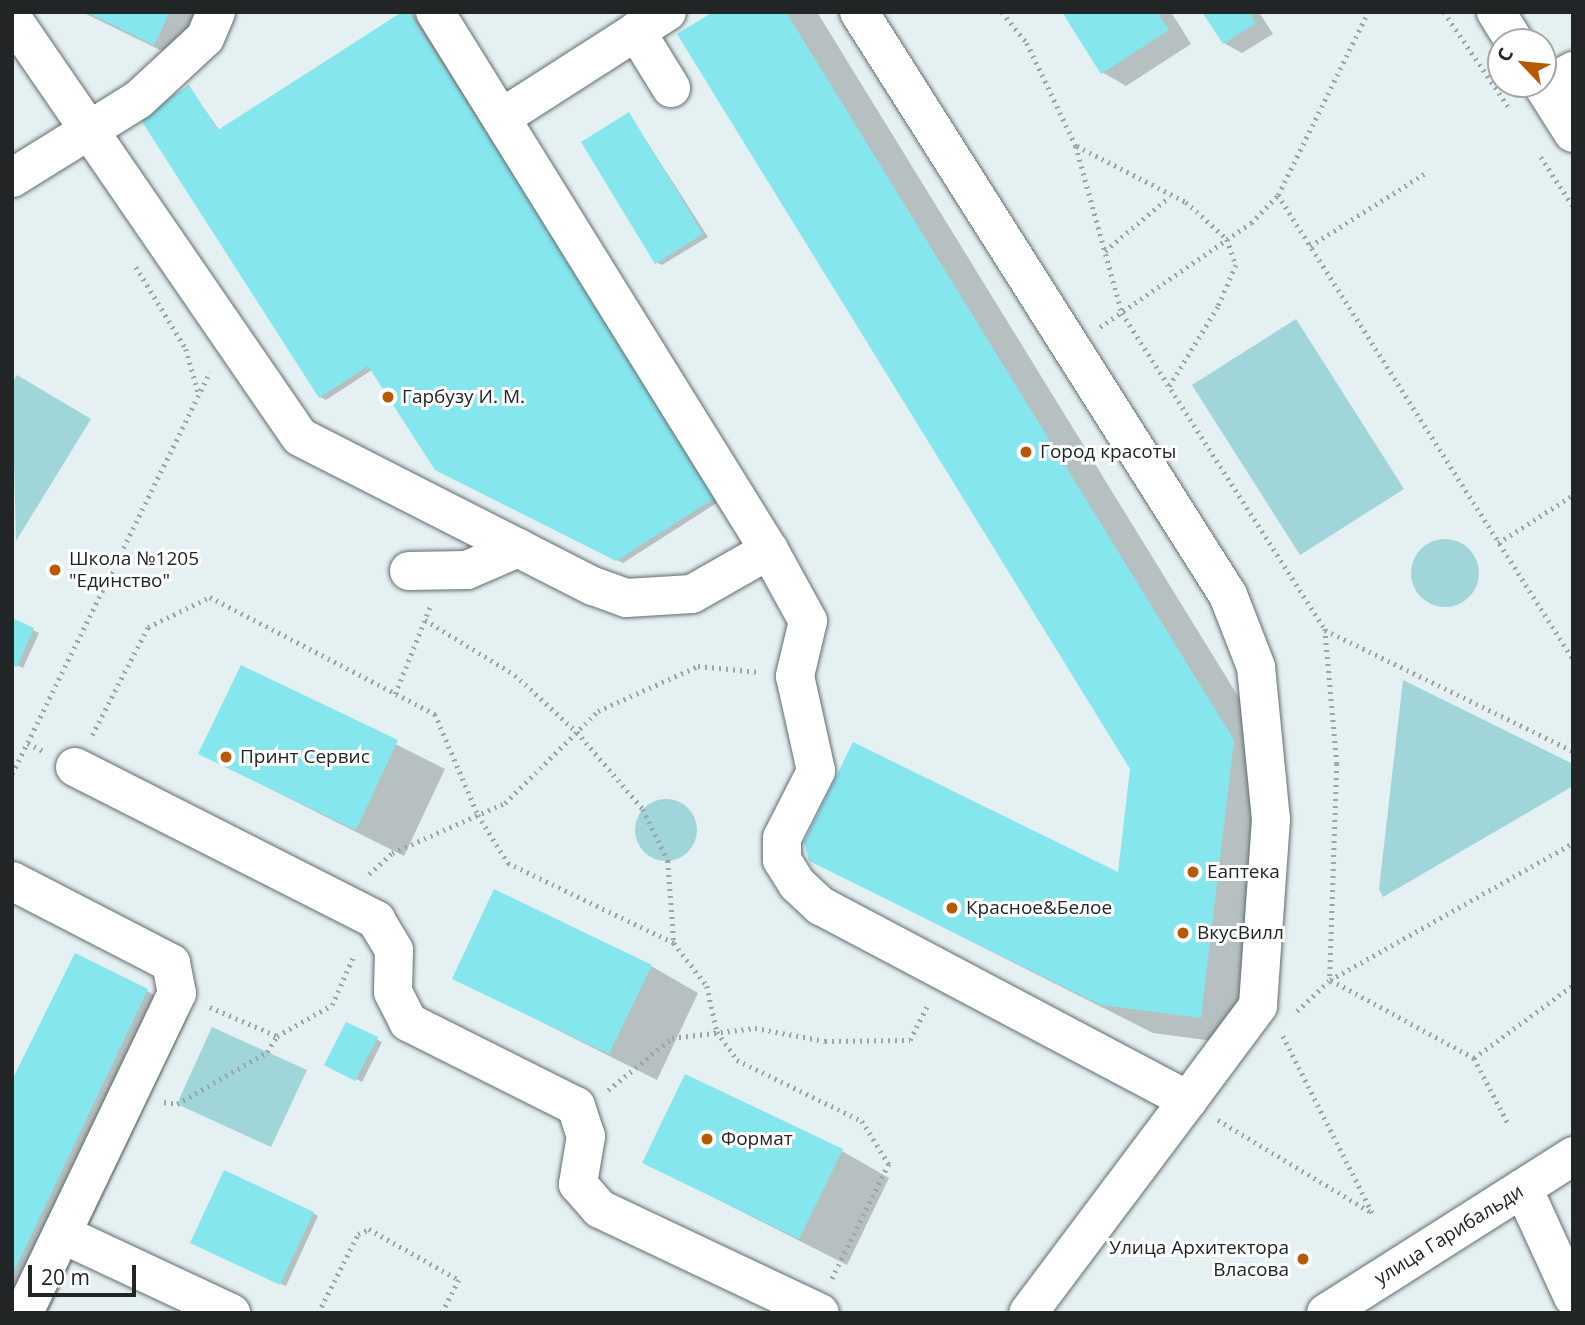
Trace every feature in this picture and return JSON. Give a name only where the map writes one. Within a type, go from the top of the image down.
[{"type":"street","points":[[12,178],[148,92],[205,38],[216,12]]},
{"type":"street","points":[[435,12],[769,550],[808,621],[795,676],[816,771],[782,838],[782,860],[821,906],[946,970],[1188,1101]]},
{"type":"street","points":[[859,12],[1228,595],[1256,667],[1271,819],[1258,1006],[1028,1313]]},
{"type":"street","points":[[1496,12],[1506,28]]},
{"type":"street","points":[[12,18],[92,129],[228,337],[300,438],[518,548],[626,598],[661,599],[692,594],[769,550]]},
{"type":"street","points":[[501,117],[652,22],[671,88]]},
{"type":"street","points":[[1557,91],[1573,133]]},
{"type":"street","points":[[428,571],[467,570],[518,548]]},
{"type":"street","points":[[75,767],[376,919],[394,950],[393,992],[408,1022],[576,1106],[586,1136],[578,1184],[600,1209],[819,1312]]},
{"type":"street","points":[[12,881],[171,963],[177,993],[24,1313]]},
{"type":"street","name":"улица Гарибальди","points":[[1326,1313],[1573,1156]]},
{"type":"street","points":[[1523,1188],[1573,1297]]},
{"type":"street","points":[[62,1234],[231,1313]]},
{"type":"path","points":[[1002,12],[1027,43],[1076,146],[1122,313],[1325,629],[1337,764],[1330,980]]},
{"type":"path","points":[[1071,347],[1227,239],[1278,195],[1368,12]]},
{"type":"path","points":[[1076,146],[1168,198],[1204,214],[1227,239],[1236,265],[1218,307],[1169,387]]},
{"type":"path","points":[[1310,246],[1424,174]]},
{"type":"path","points":[[1278,195],[1573,659]]},
{"type":"path","points":[[1105,251],[1168,198]]},
{"type":"path","points":[[12,774],[228,337]]},
{"type":"path","points":[[1499,543],[1573,495]]},
{"type":"path","points":[[395,694],[425,620],[428,571]]},
{"type":"path","points":[[75,767],[148,627],[210,597],[435,714],[478,815],[508,863],[674,943],[707,986],[717,1032],[737,1060],[862,1121],[889,1164],[819,1312]]},
{"type":"path","points":[[425,620],[515,675],[577,732],[643,809],[668,861],[674,943]]},
{"type":"path","points":[[1325,629],[1573,751]]},
{"type":"path","points":[[340,901],[393,853],[505,803],[598,711],[698,666],[795,676]]},
{"type":"path","points":[[1330,980],[1573,843]]},
{"type":"path","points":[[160,1101],[177,1104],[267,1052],[277,1036],[332,1005],[376,919]]},
{"type":"path","points":[[576,1106],[624,1081],[672,1038],[755,1028],[825,1041],[910,1040],[946,970]]},
{"type":"path","points":[[1330,980],[1474,1058],[1509,1125]]},
{"type":"path","points":[[1474,1058],[1573,985]]},
{"type":"path","points":[[177,993],[277,1036]]},
{"type":"path","points":[[1188,1101],[1373,1214],[1279,1028]]},
{"type":"path","points":[[318,1313],[358,1234],[369,1229],[458,1280],[442,1313]]},
{"type":"shaded area","points":[[1296,319],[1404,489],[1300,555],[1192,385]]},
{"type":"shaded area","points":[[17,375],[91,419],[16,541],[12,383]]},
{"type":"shaded area","points":[[1445,539],[1458,542],[1469,549],[1476,560],[1479,573],[1476,586],[1469,597],[1458,604],[1445,607],[1432,604],[1421,597],[1414,586],[1411,573],[1414,560],[1421,549],[1432,542]]},
{"type":"shaded area","points":[[1403,680],[1573,764],[1573,786],[1383,897],[1379,889]]},
{"type":"shaded area","points":[[666,799],[688,808],[697,830],[688,852],[666,861],[644,852],[635,830],[644,808]]},
{"type":"shaded area","points":[[212,1027],[307,1070],[271,1147],[177,1104]]},
{"type":"building","points":[[86,12],[170,12],[154,45]]},
{"type":"building","points":[[402,12],[409,12],[718,496],[616,561],[435,470],[368,366],[319,398],[139,117],[189,85],[218,130]]},
{"type":"building","points":[[713,12],[786,12],[1234,740],[1201,1018],[1101,1005],[809,861],[804,842],[853,742],[1118,872],[1130,769],[677,34]]},
{"type":"building","points":[[1062,12],[1157,12],[1169,30],[1101,74]]},
{"type":"building","points":[[1202,12],[1249,12],[1256,23],[1223,44]]},
{"type":"building","points":[[629,112],[703,234],[655,264],[581,142]]},
{"type":"building","points":[[12,618],[34,628],[17,667],[12,665]]},
{"type":"building","points":[[241,665],[398,740],[356,830],[198,754]]},
{"type":"building","points":[[494,889],[652,965],[609,1054],[452,979]]},
{"type":"building","points":[[75,953],[148,989],[12,1276],[12,1080]]},
{"type":"building","points":[[346,1022],[378,1037],[355,1081],[324,1065]]},
{"type":"building","points":[[685,1074],[843,1149],[799,1239],[642,1163]]},
{"type":"building","points":[[224,1170],[314,1212],[280,1285],[190,1243]]},
{"type":"place","name":"Гарбузу И. М.","points":[[388,397]]},
{"type":"place","name":"Город красоты","points":[[1026,452]]},
{"type":"place","name":"Школа №1205 \"Единство\"","points":[[55,570]]},
{"type":"place","name":"Принт Сервис","points":[[226,757]]},
{"type":"place","name":"Еаптека","points":[[1193,872]]},
{"type":"place","name":"Красное&Белое","points":[[952,908]]},
{"type":"place","name":"ВкусВилл","points":[[1183,933]]},
{"type":"place","name":"Формат","points":[[707,1139]]},
{"type":"place","name":"Улица Архитектора Власова","points":[[1303,1259]]}]
